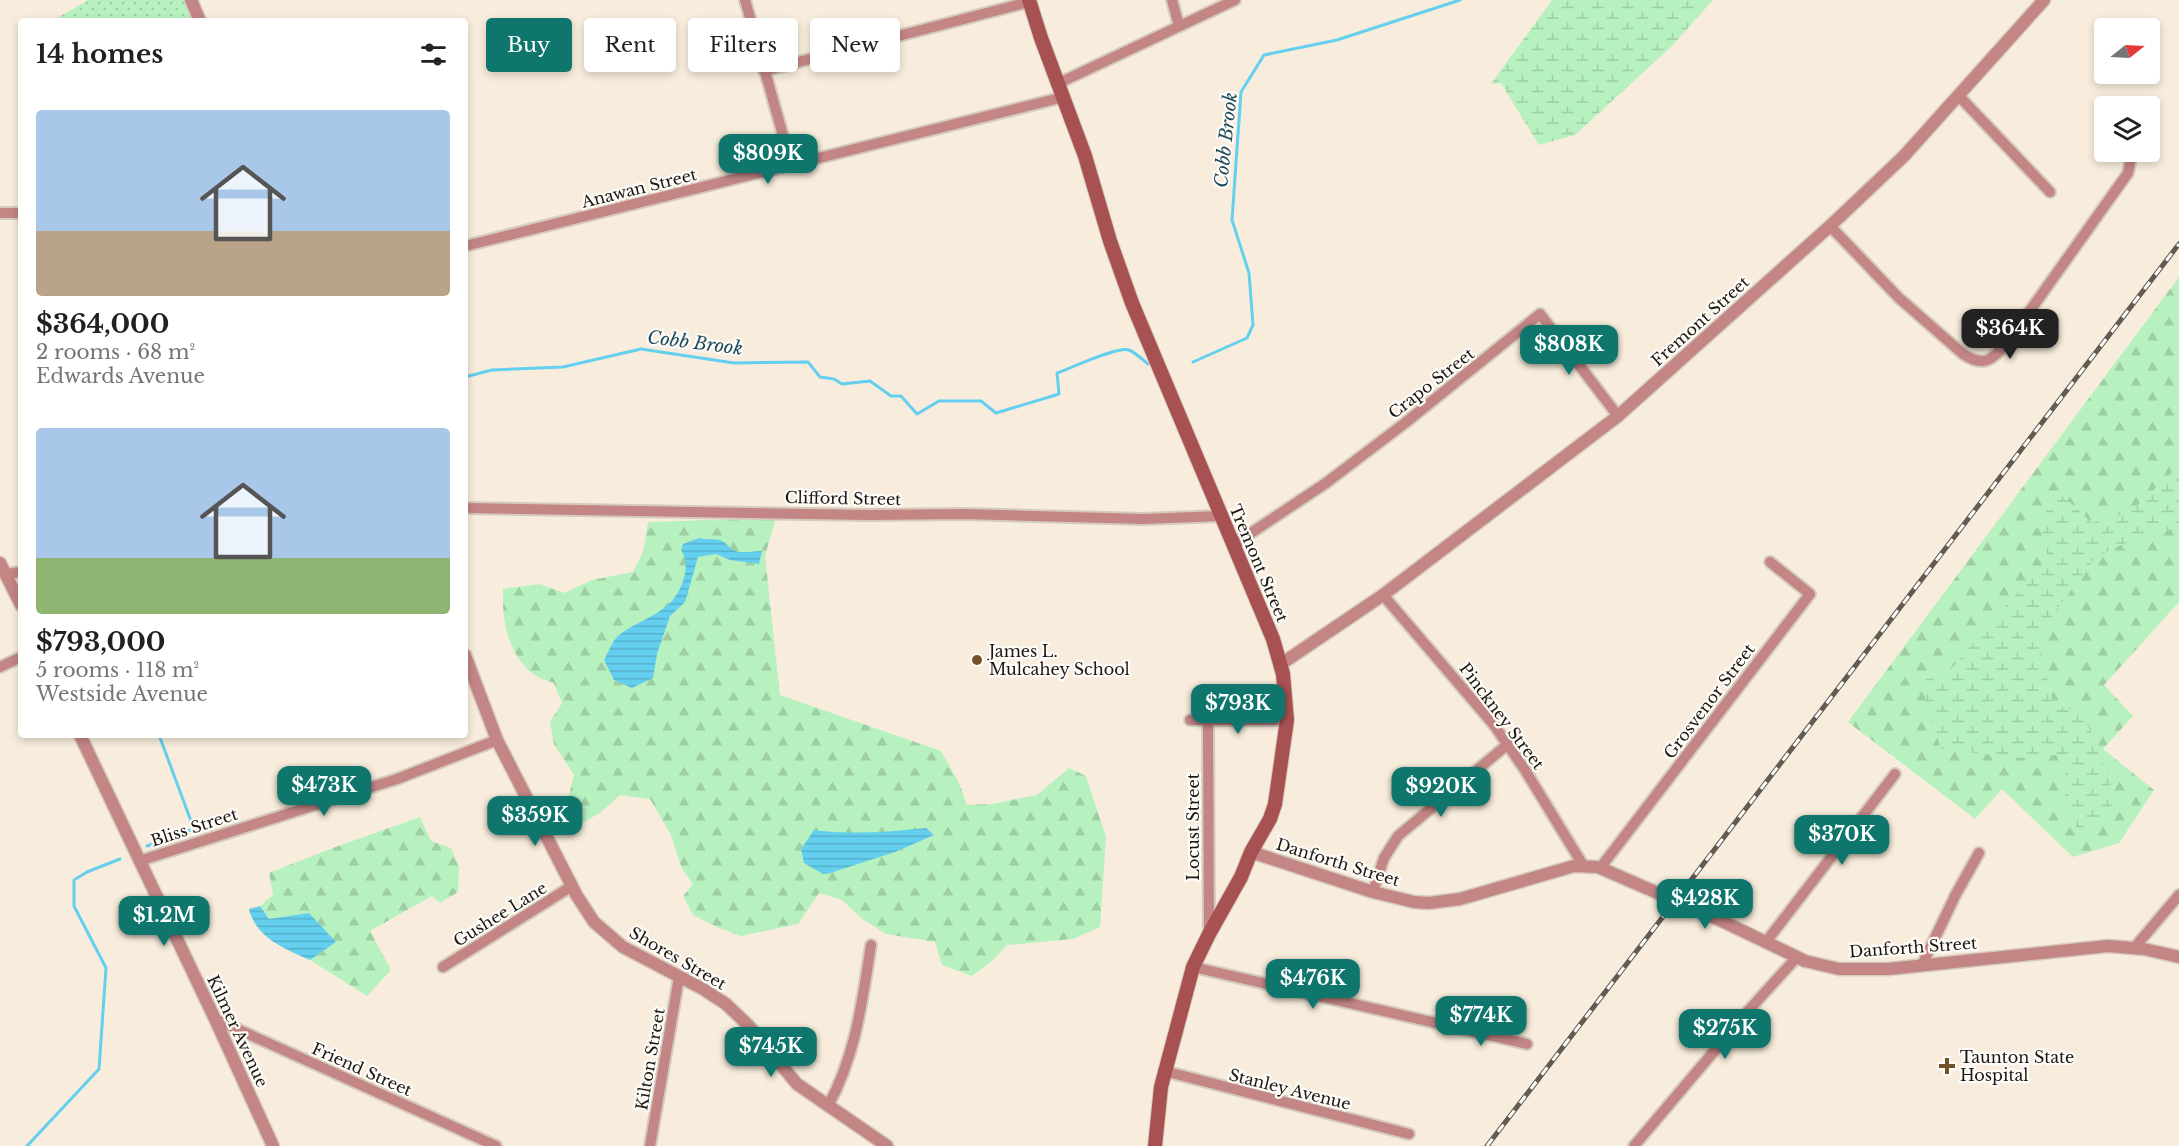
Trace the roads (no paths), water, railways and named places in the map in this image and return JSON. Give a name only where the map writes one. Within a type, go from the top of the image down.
[{"type":"main road","name":"Tremont Street","points":[[1029,1],[1085,156],[1131,303],[1273,639],[1281,664],[1286,695],[1287,720],[1275,804],[1270,819],[1193,967],[1164,1071],[1158,1103],[1155,1146]]},
{"type":"street","points":[[191,0],[199,18]]},
{"type":"street","points":[[745,0],[750,18]]},
{"type":"street","points":[[1172,0],[1179,26]]},
{"type":"street","points":[[1059,83],[1235,0]]},
{"type":"street","name":"Fremont Street","points":[[1281,664],[1383,595],[1618,416],[1830,226],[1904,156],[2044,0]]},
{"type":"street","points":[[798,62],[1029,1]]},
{"type":"street","points":[[764,72],[791,164]]},
{"type":"street","points":[[1958,95],[2050,192]]},
{"type":"street","name":"Anawan Street","points":[[468,245],[1064,97]]},
{"type":"street","points":[[1830,226],[1899,298],[1964,354],[1974,361],[1983,362],[1997,354],[2007,343],[2128,173],[2130,162]]},
{"type":"street","points":[[0,213],[18,213]]},
{"type":"street","name":"Crapo Street","points":[[1233,545],[1326,483],[1540,314],[1618,416]]},
{"type":"street","name":"Clifford Street","points":[[468,508],[868,515],[975,514],[1143,519],[1221,516]]},
{"type":"street","name":"Grosvenor Street","points":[[1601,867],[1810,594],[1770,562]]},
{"type":"street","points":[[3,569],[18,572]]},
{"type":"street","points":[[3,569],[18,599]]},
{"type":"street","name":"Pinckney Street","points":[[1383,595],[1474,699],[1508,744],[1582,865]]},
{"type":"street","points":[[0,668],[18,659]]},
{"type":"street","name":"Shores Street","points":[[468,663],[497,740],[588,914],[607,935],[623,947],[710,994],[733,1010],[753,1030],[792,1079],[887,1146]]},
{"type":"street","points":[[1191,720],[1287,720]]},
{"type":"street","name":"Locust Street","points":[[1208,721],[1209,934]]},
{"type":"street","name":"Kilmer Avenue","points":[[82,738],[273,1146]]},
{"type":"street","name":"Bliss Street","points":[[139,861],[397,779],[497,740]]},
{"type":"street","points":[[1373,892],[1384,858],[1398,836],[1508,744]]},
{"type":"street","points":[[1766,942],[1895,774]]},
{"type":"street","name":"Danforth Street","points":[[1251,852],[1373,892],[1414,902],[1444,902],[1560,869],[1582,865],[1601,867],[1797,957],[1839,969],[1876,970],[2099,946],[2135,947],[2179,957]]},
{"type":"street","points":[[1922,965],[1956,894],[1979,853]]},
{"type":"street","name":"Gushee Lane","points":[[443,967],[572,886]]},
{"type":"street","points":[[2135,947],[2179,895]]},
{"type":"street","points":[[828,1106],[840,1083],[856,1039],[871,945]]},
{"type":"street","points":[[1634,1146],[1797,957]]},
{"type":"street","points":[[1193,967],[1527,1044]]},
{"type":"street","name":"Kilton Street","points":[[650,1146],[679,977]]},
{"type":"street","name":"Friend Street","points":[[215,1019],[496,1146]]},
{"type":"street","name":"Stanley Avenue","points":[[1164,1071],[1409,1134]]},
{"type":"water","points":[[699,538],[720,540],[736,551],[762,551],[759,564],[730,560],[716,554],[698,557],[685,602],[670,616],[657,654],[653,678],[632,688],[614,680],[604,660],[612,644],[618,636],[656,614],[672,601],[685,573],[686,565],[681,550],[683,544]]},
{"type":"water","points":[[926,828],[934,835],[895,852],[830,873],[823,874],[804,863],[801,849],[814,830],[870,832]]},
{"type":"water","points":[[260,906],[269,919],[309,913],[336,942],[310,960],[291,951],[273,941],[258,928],[249,909]]},
{"type":"waterway","name":"Cobb Brook","points":[[1193,362],[1247,338],[1253,325],[1249,273],[1232,220],[1241,92],[1264,55],[1337,40],[1460,0]]},
{"type":"waterway","name":"Cobb Brook","points":[[468,376],[492,370],[563,367],[641,349],[734,363],[808,362],[820,377],[834,379],[842,384],[870,381],[891,396],[901,396],[917,414],[939,401],[981,401],[996,413],[1059,394],[1057,373],[1105,354],[1129,350],[1148,364]]},
{"type":"waterway","name":"Cobb Brook","points":[[147,846],[194,829],[160,738]]},
{"type":"waterway","name":"Cobb Brook","points":[[27,1146],[99,1069],[106,968],[74,906],[74,880],[87,872],[120,859]]},
{"type":"railway","points":[[1487,1146],[2179,244]]},
{"type":"place","name":"James L. Mulcahey School","points":[[977,660]]},
{"type":"place","name":"Taunton State Hospital","points":[[1947,1066]]}]
